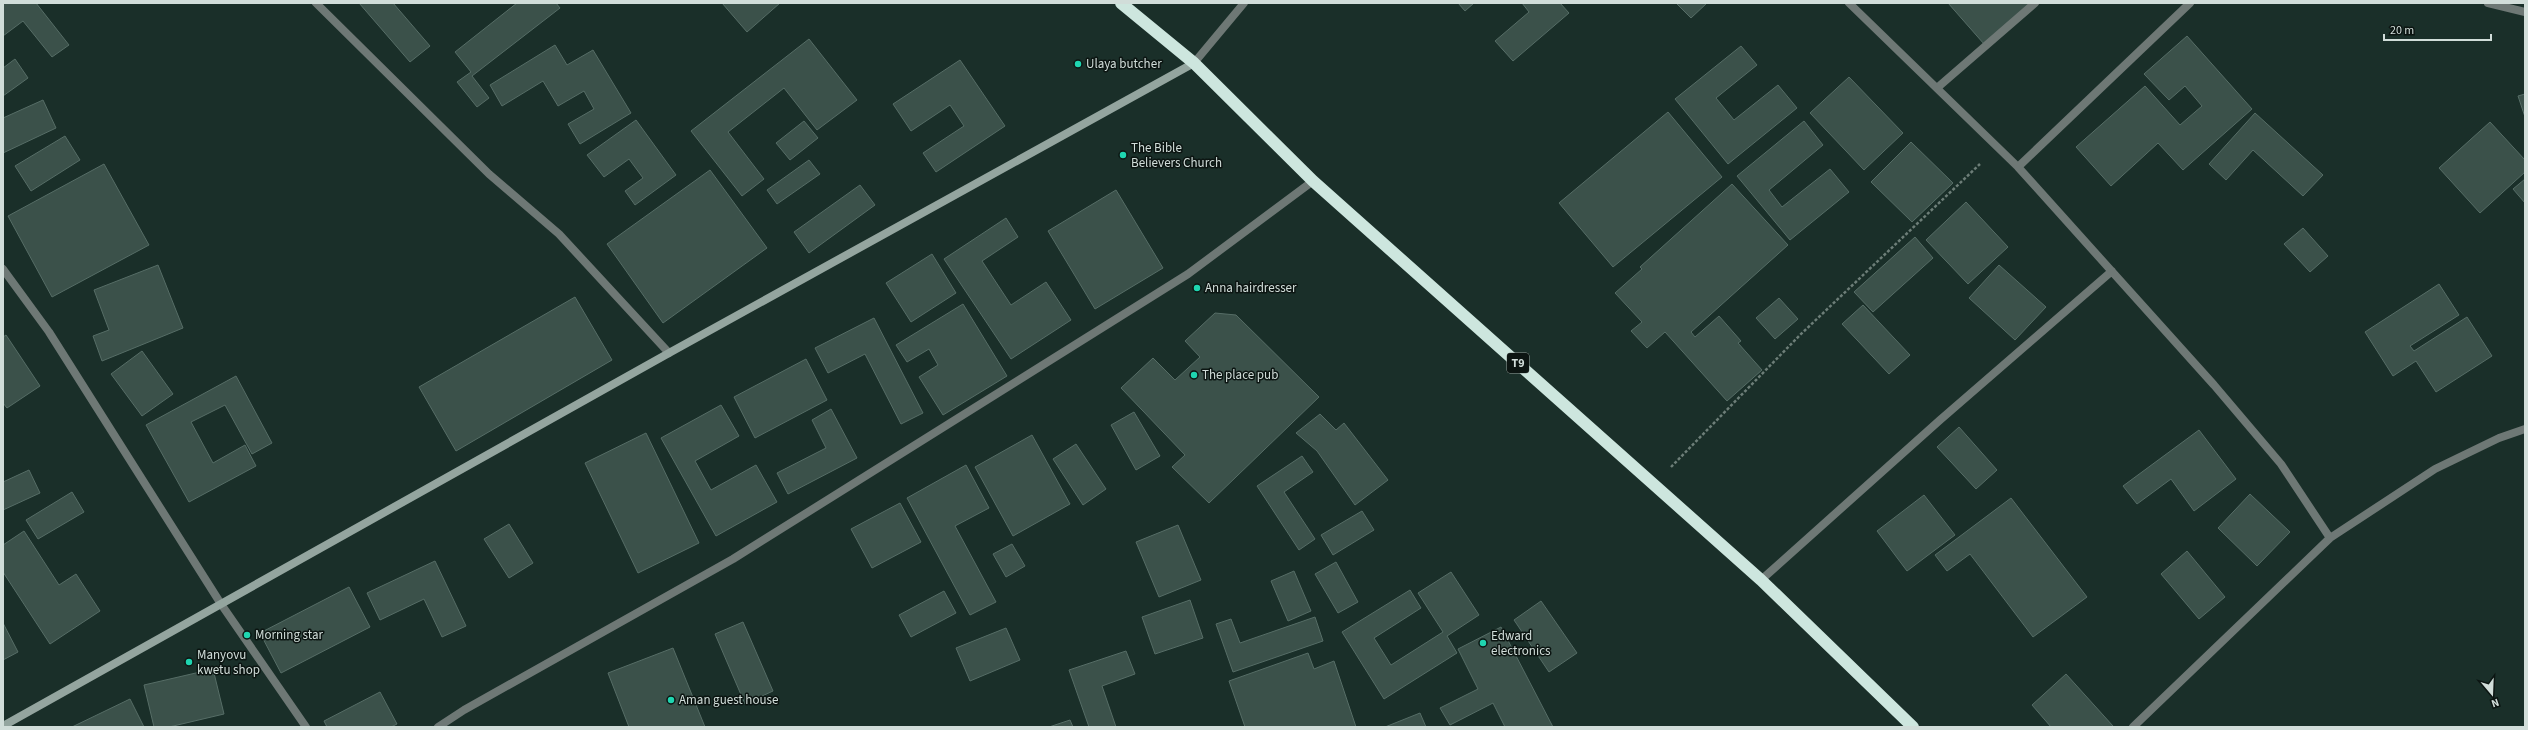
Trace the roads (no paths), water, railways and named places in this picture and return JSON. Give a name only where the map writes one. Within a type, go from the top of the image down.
[{"type":"highway","name":"T9","points":[[1121,3],[1194,63],[1313,181],[1762,580],[1912,727]]},
{"type":"street","points":[[316,3],[489,174],[560,234],[669,353]]},
{"type":"street","points":[[3,726],[669,353],[1194,63],[1244,3]]},
{"type":"street","points":[[1849,3],[2018,167],[2112,271],[2281,464],[2330,538]]},
{"type":"street","points":[[1937,88],[2036,3]]},
{"type":"street","points":[[2018,167],[2190,3]]},
{"type":"street","points":[[2488,3],[2525,12]]},
{"type":"street","points":[[438,727],[464,710],[733,559],[1188,274],[1313,181]]},
{"type":"street","points":[[3,269],[49,332],[221,604],[306,727]]},
{"type":"street","points":[[1762,580],[1940,420],[2112,271]]},
{"type":"street","points":[[2133,727],[2330,538],[2435,469],[2499,438],[2525,429]]},
{"type":"place","name":"Ulaya butcher","points":[[1078,64]]},
{"type":"place","name":"The Bible Believers Church","points":[[1123,155]]},
{"type":"place","name":"Anna hairdresser","points":[[1197,288]]},
{"type":"place","name":"The place pub","points":[[1194,375]]},
{"type":"place","name":"Morning star","points":[[247,635]]},
{"type":"place","name":"Edward electronics","points":[[1483,643]]},
{"type":"place","name":"Manyovu kwetu shop","points":[[189,662]]},
{"type":"place","name":"Aman guest house","points":[[671,700]]}]
